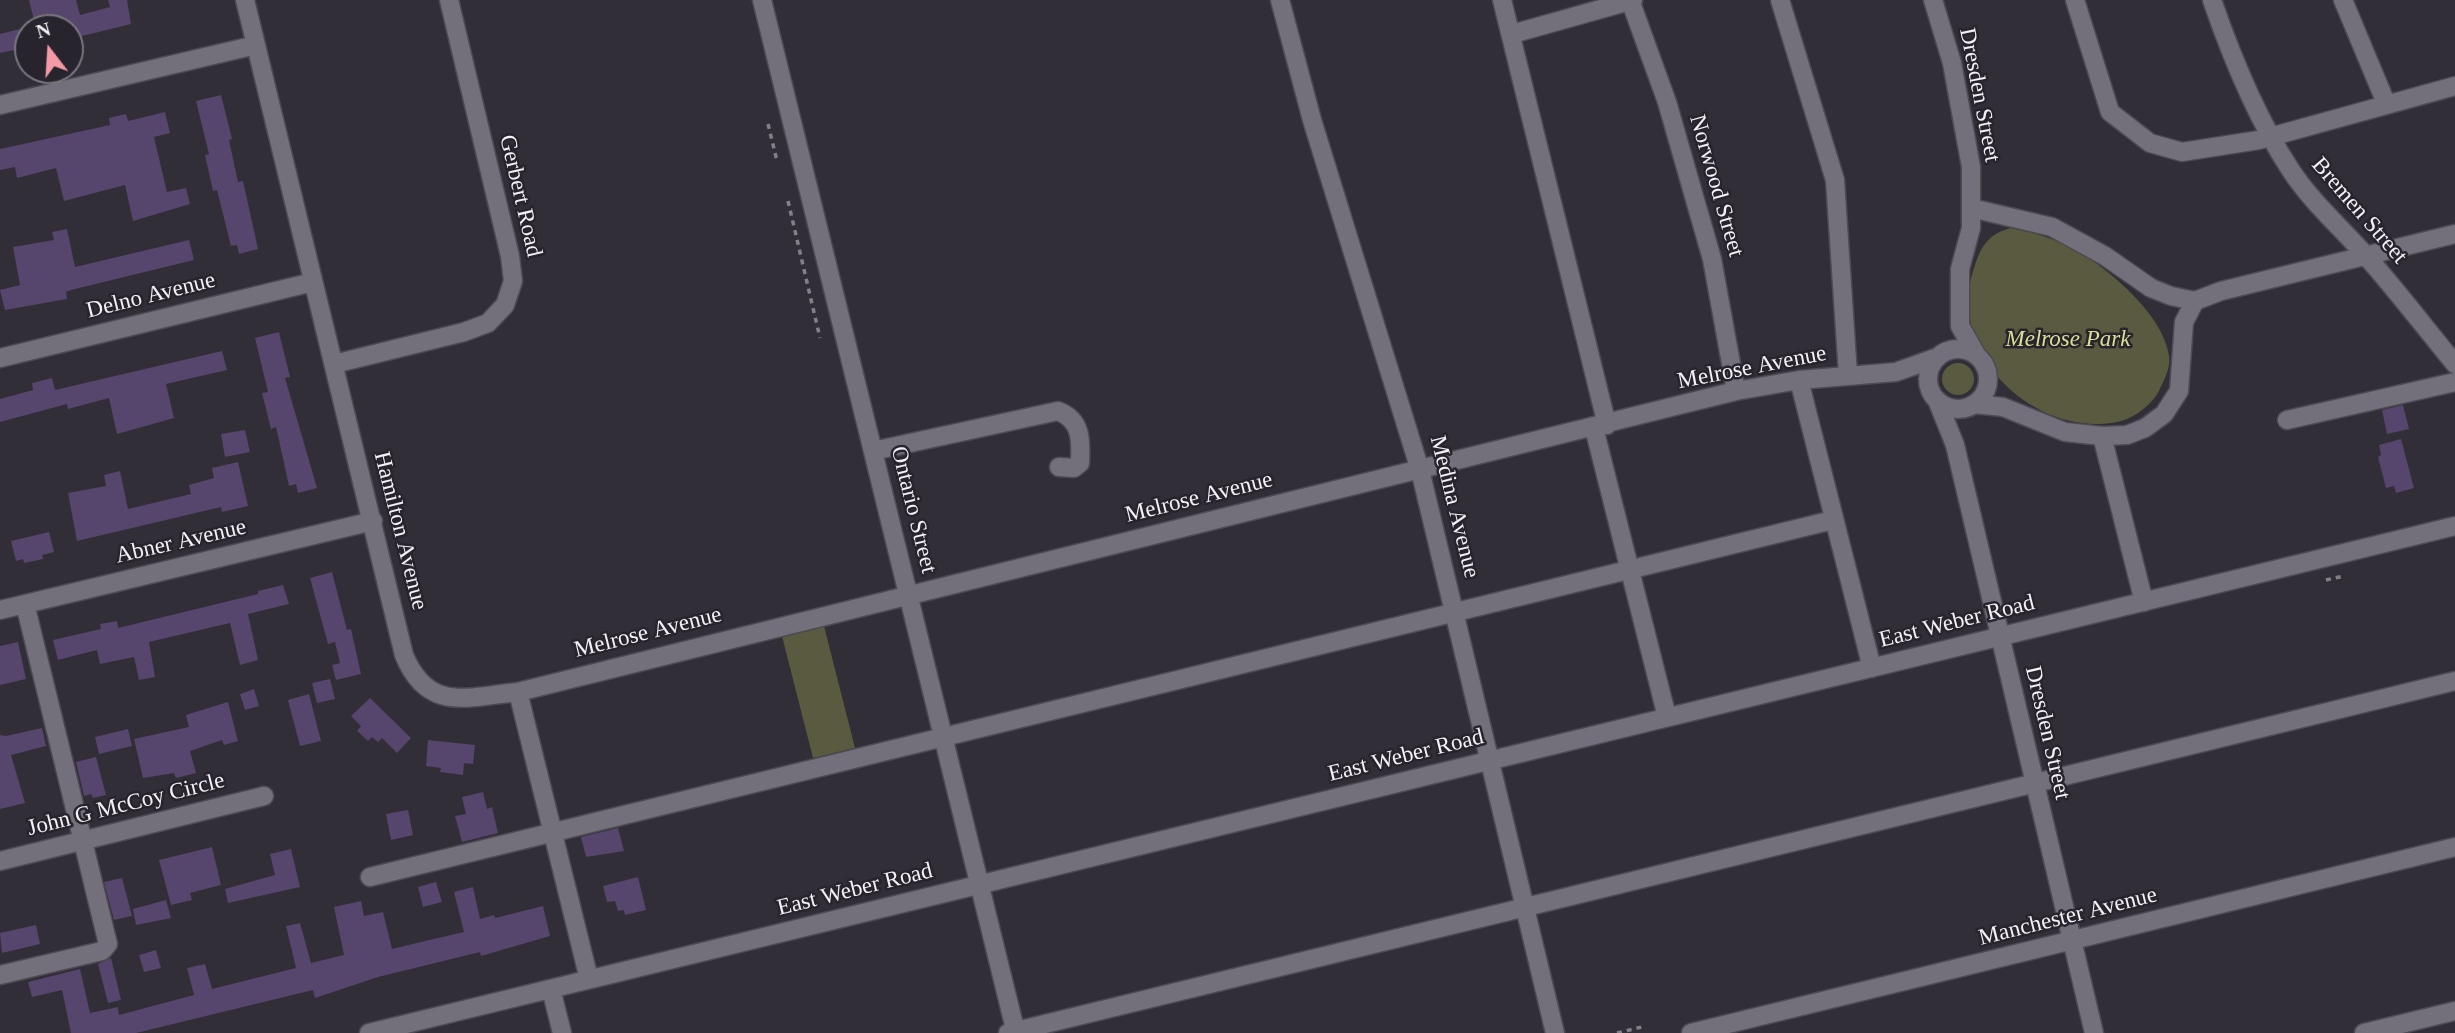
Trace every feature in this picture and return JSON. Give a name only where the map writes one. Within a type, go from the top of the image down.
[{"type":"street","name":"Hamilton Avenue","points":[[245,0],[404,655],[413,675],[428,691],[449,699],[518,692]]},
{"type":"street","name":"Gerbert Road","points":[[334,364],[464,332],[488,323],[506,305],[513,281],[510,256],[449,0]]},
{"type":"street","name":"Ontario Street","points":[[762,0],[981,884],[1013,1032]]},
{"type":"street","name":"Medina Avenue","points":[[1280,0],[1312,120],[1420,470],[1555,1033]]},
{"type":"street","points":[[1502,0],[1601,426],[1629,570],[1667,717]]},
{"type":"street","points":[[1511,34],[1631,0]]},
{"type":"street","name":"Norwood Street","points":[[1631,0],[1667,102],[1712,259],[1736,391]]},
{"type":"street","points":[[1780,0],[1835,180],[1848,375]]},
{"type":"street","name":"Dresden Street","points":[[1933,0],[1952,63],[1971,167],[1970,228],[1961,269],[1960,326],[1942,354]]},
{"type":"street","points":[[2075,0],[2110,112],[2150,143],[2182,152],[2270,136],[2455,86]]},
{"type":"street","name":"Bremen Street","points":[[2212,0],[2229,48],[2270,136],[2323,213],[2366,256],[2455,365]]},
{"type":"street","points":[[2343,0],[2386,103]]},
{"type":"street","points":[[0,105],[256,45]]},
{"type":"street","points":[[1971,208],[2052,227],[2105,256],[2151,288],[2171,296],[2196,301],[2221,291],[2455,234]]},
{"type":"street","name":"Delno Avenue","points":[[0,358],[313,282]]},
{"type":"street","points":[[1977,356],[1963,350],[1942,354],[1929,371],[1933,394],[1950,408],[2003,407],[2065,432],[2102,436],[2127,435],[2145,428],[2164,414],[2179,391],[2183,322],[2196,301]]},
{"type":"street","points":[[1960,326],[1987,372],[2003,407]]},
{"type":"street","name":"Melrose Avenue","points":[[518,692],[1736,391],[1799,380],[1896,372],[1942,354]]},
{"type":"street","name":"Melrose Avenue","points":[[1896,372],[1920,381],[1933,394]]},
{"type":"street","points":[[1969,406],[1986,390],[1987,372]]},
{"type":"street","points":[[1799,380],[1872,668]]},
{"type":"street","points":[[2287,420],[2455,382]]},
{"type":"street","name":"Dresden Street","points":[[1933,394],[1955,445],[2094,1033]]},
{"type":"street","name":"Dresden Street","points":[[1955,445],[1969,406]]},
{"type":"street","points":[[873,452],[1058,411],[1068,414],[1076,424],[1081,441],[1080,463],[1074,468],[1059,467]]},
{"type":"street","points":[[2102,436],[2144,602]]},
{"type":"street","points":[[370,877],[1833,520]]},
{"type":"street","name":"Abner Avenue","points":[[0,610],[373,521]]},
{"type":"street","name":"East Weber Road","points":[[369,1033],[2455,526]]},
{"type":"street","points":[[0,975],[102,951],[108,944],[25,604]]},
{"type":"street","points":[[1013,1032],[2455,681]]},
{"type":"street","points":[[518,692],[589,979]]},
{"type":"street","name":"John G McCoy Circle","points":[[0,861],[264,796]]},
{"type":"street","name":"Manchester Avenue","points":[[1691,1033],[2455,847]]},
{"type":"street","points":[[551,989],[562,1033]]},
{"type":"street","points":[[2364,1033],[2455,1012]]},
{"type":"path","points":[[768,124],[777,162]]},
{"type":"path","points":[[788,201],[820,338]]},
{"type":"path","points":[[2326,580],[2344,576]]},
{"type":"path","points":[[1617,1033],[1647,1026]]},
{"type":"green space","name":"Melrose Park","points":[[2011,228],[2062,243],[2094,262],[2128,290],[2156,323],[2165,339],[2169,365],[2159,391],[2139,412],[2112,423],[2081,423],[2052,415],[2025,401],[2002,381],[1984,357],[1972,329],[1969,299],[1974,268],[1986,242]]},
{"type":"green space","points":[[1958,363],[1970,367],[1974,379],[1970,391],[1958,395],[1946,391],[1942,379],[1946,367]]},
{"type":"green space","points":[[824,626],[855,748],[813,758],[782,636]]},
{"type":"building","points":[[29,0],[76,0],[80,14],[32,14]]},
{"type":"building","points":[[108,0],[127,0],[131,24],[84,36],[84,14],[110,7]]},
{"type":"building","points":[[14,30],[14,50],[0,53],[0,34]]},
{"type":"building","points":[[221,95],[232,139],[229,140],[238,182],[243,181],[258,249],[239,254],[237,245],[231,246],[217,190],[213,191],[205,155],[209,154],[196,101]]},
{"type":"building","points":[[165,112],[170,133],[154,137],[167,192],[186,188],[190,204],[133,221],[125,185],[64,201],[56,168],[17,178],[15,167],[0,170],[0,149],[110,125],[109,118],[126,114],[128,121]]},
{"type":"building","points":[[67,229],[75,267],[189,240],[194,260],[71,290],[66,292],[67,299],[5,310],[0,290],[20,285],[13,247],[54,240],[52,232]]},
{"type":"building","points":[[279,332],[290,377],[285,378],[317,488],[298,493],[296,484],[289,486],[276,427],[271,429],[262,393],[268,392],[255,338]]},
{"type":"building","points":[[222,351],[227,370],[166,384],[174,418],[117,434],[109,398],[68,409],[67,404],[0,422],[0,399],[33,390],[32,383],[52,378],[55,390]]},
{"type":"building","points":[[2403,405],[2409,429],[2387,434],[2382,410]]},
{"type":"building","points":[[245,430],[250,452],[225,457],[221,434]]},
{"type":"building","points":[[2401,439],[2414,488],[2396,493],[2394,486],[2386,488],[2378,457],[2381,455],[2379,445]]},
{"type":"building","points":[[238,462],[248,506],[222,512],[221,507],[77,541],[68,493],[106,486],[104,475],[120,471],[128,509],[191,494],[189,485],[214,478],[212,468]]},
{"type":"building","points":[[49,532],[54,552],[42,555],[43,559],[24,563],[23,559],[16,561],[11,541]]},
{"type":"building","points":[[332,572],[347,630],[351,629],[361,674],[336,680],[332,665],[340,663],[335,642],[328,644],[310,578]]},
{"type":"building","points":[[283,585],[289,604],[248,614],[258,660],[240,665],[230,623],[149,642],[155,677],[139,680],[134,657],[100,664],[97,650],[58,660],[53,640],[101,629],[100,624],[117,621],[118,628],[258,594],[258,591]]},
{"type":"building","points":[[18,642],[26,679],[0,685],[0,646]]},
{"type":"building","points":[[330,679],[335,699],[317,703],[312,683]]},
{"type":"building","points":[[254,689],[259,706],[245,710],[240,694]]},
{"type":"building","points":[[309,694],[321,741],[300,746],[288,700]]},
{"type":"building","points":[[370,698],[411,738],[397,753],[382,738],[378,742],[372,737],[368,741],[357,731],[361,726],[351,716]]},
{"type":"building","points":[[228,702],[238,741],[224,745],[222,740],[190,751],[196,773],[176,778],[174,773],[143,778],[134,739],[189,727],[186,715]]},
{"type":"building","points":[[42,728],[46,746],[11,755],[25,803],[0,809],[0,735]]},
{"type":"building","points":[[128,729],[132,746],[99,754],[95,737]]},
{"type":"building","points":[[428,740],[475,745],[473,764],[464,763],[463,775],[440,772],[441,768],[426,766]]},
{"type":"building","points":[[96,757],[106,795],[93,798],[91,794],[84,796],[76,762]]},
{"type":"building","points":[[483,792],[487,809],[492,807],[498,833],[462,842],[455,816],[466,814],[462,797]]},
{"type":"building","points":[[408,810],[413,835],[391,840],[386,814]]},
{"type":"building","points":[[618,828],[624,851],[586,857],[581,837]]},
{"type":"building","points":[[212,847],[221,885],[190,893],[192,900],[171,905],[159,860]]},
{"type":"building","points":[[291,849],[300,887],[228,903],[225,889],[275,875],[270,854]]},
{"type":"building","points":[[638,877],[646,910],[625,915],[624,910],[618,911],[615,901],[607,902],[603,886]]},
{"type":"building","points":[[122,878],[132,916],[114,920],[104,882]]},
{"type":"building","points":[[436,882],[442,902],[423,907],[418,887]]},
{"type":"building","points":[[473,887],[480,919],[543,906],[550,936],[481,956],[480,952],[378,977],[315,998],[313,990],[136,1033],[71,1033],[62,990],[32,997],[28,982],[80,969],[90,1013],[118,1007],[119,1015],[194,995],[187,968],[205,964],[212,989],[296,968],[286,926],[300,923],[311,963],[344,955],[334,907],[361,901],[364,916],[383,912],[392,949],[464,932],[454,892]]},
{"type":"building","points":[[166,900],[171,918],[136,925],[133,909]]},
{"type":"building","points":[[36,925],[40,944],[2,953],[0,933]]},
{"type":"building","points":[[156,950],[161,968],[144,972],[139,955]]},
{"type":"building","points":[[111,958],[121,1000],[108,1003],[98,964]]}]
